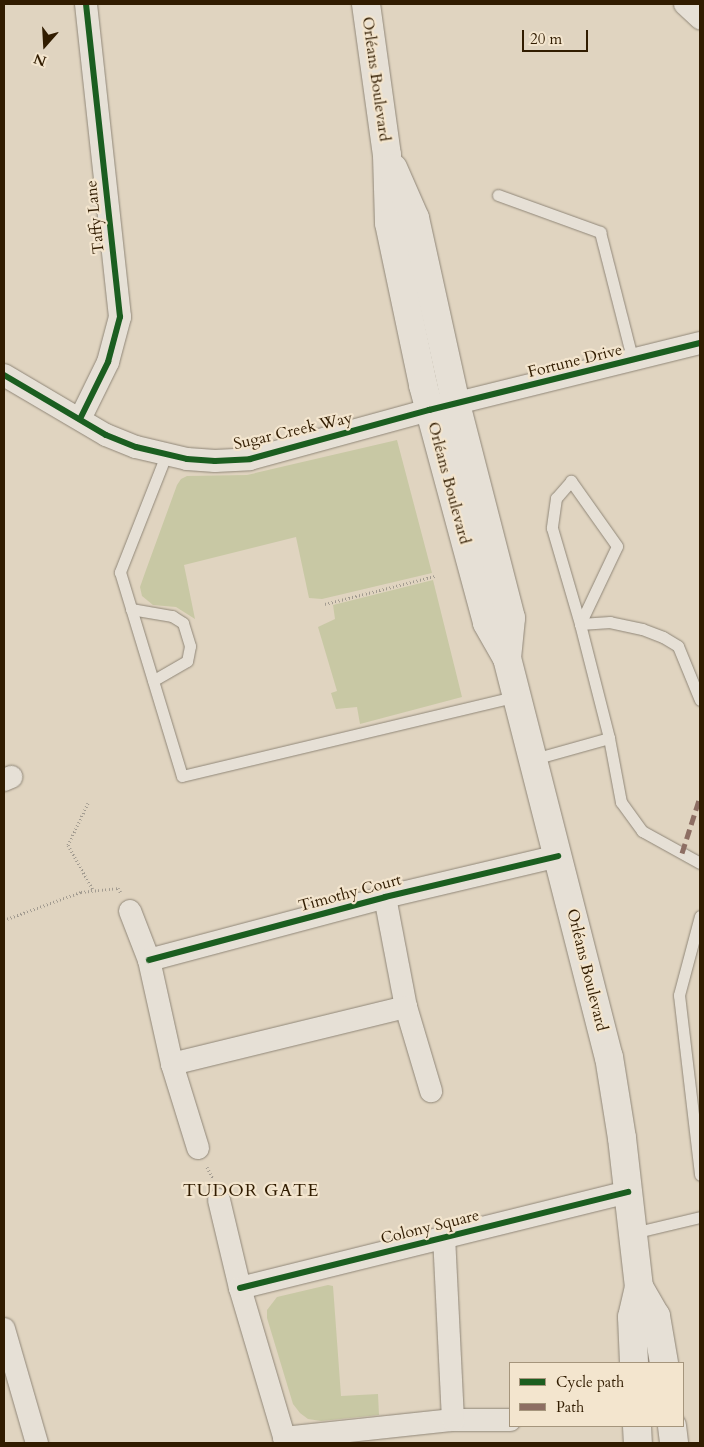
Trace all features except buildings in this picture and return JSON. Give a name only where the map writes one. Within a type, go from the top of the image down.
[{"type":"main road","name":"Orléans Boulevard","points":[[366,4],[387,155],[389,222],[430,410],[488,623],[508,658],[609,1057],[622,1138],[639,1287],[632,1317],[634,1362]]},
{"type":"main road","name":"Orléans Boulevard","points":[[387,155],[414,218],[456,404],[510,618],[508,658]]},
{"type":"main road","name":"Orléans Boulevard","points":[[639,1287],[656,1316],[664,1362]]},
{"type":"main road","points":[[637,1427],[638,1443]]},
{"type":"main road","points":[[672,1427],[674,1443]]},
{"type":"street","name":"Taffy Lane","points":[[80,419],[108,362],[120,317],[86,4]]},
{"type":"street","points":[[685,4],[700,18]]},
{"type":"street","name":"Fortune Drive","points":[[456,404],[700,344]]},
{"type":"street","name":"Sugar Creek Way","points":[[4,375],[113,438],[136,447],[187,459],[250,458],[456,404]]},
{"type":"street","name":"Timothy Court","points":[[149,960],[385,897],[558,856]]},
{"type":"street","name":"Timothy Court","points":[[385,897],[406,1007],[431,1091]]},
{"type":"street","points":[[130,911],[149,960],[172,1064],[198,1148]]},
{"type":"street","points":[[172,1064],[406,1007]]},
{"type":"street","name":"Colony Square","points":[[240,1288],[628,1192]]},
{"type":"street","points":[[219,1200],[240,1288],[285,1441],[453,1420],[509,1420]]},
{"type":"street","name":"Colony Square","points":[[444,1238],[453,1420]]},
{"type":"street","points":[[4,1329],[37,1443]]},
{"type":"lane","points":[[498,195],[600,232],[633,361]]},
{"type":"lane","points":[[166,455],[120,572],[182,776],[518,696]]},
{"type":"lane","points":[[580,624],[618,546],[571,480],[556,498],[552,528],[580,624],[609,738],[621,802],[642,831],[700,863]]},
{"type":"lane","points":[[131,609],[172,616],[183,623],[190,646],[187,661],[153,681]]},
{"type":"lane","points":[[580,624],[610,622],[642,629],[663,637],[678,646],[700,700]]},
{"type":"lane","points":[[534,760],[609,738]]},
{"type":"lane","points":[[700,916],[679,995],[700,1175]]},
{"type":"lane","points":[[633,1233],[700,1217]]},
{"type":"path","points":[[325,604],[435,576]]},
{"type":"path","points":[[88,803],[68,845],[93,890]]},
{"type":"path","points":[[4,920],[81,892],[118,888],[130,911]]},
{"type":"path","points":[[198,1148],[213,1179],[219,1200]]},
{"type":"green space","points":[[397,440],[432,573],[322,599],[309,598],[296,537],[184,565],[195,619],[176,607],[153,605],[142,596],[140,587],[177,485],[181,479],[187,476],[247,475]]},
{"type":"green space","points":[[433,580],[462,697],[360,724],[357,707],[336,709],[331,693],[337,691],[318,627],[335,619],[333,605]]},
{"type":"green space","points":[[328,1285],[333,1286],[341,1396],[378,1394],[379,1415],[321,1421],[308,1419],[293,1404],[267,1318],[267,1310],[277,1297]]},
{"type":"marked path","points":[[682,853],[700,797]]},
{"type":"cycle path","points":[[80,419],[108,362],[120,317],[86,4]]},
{"type":"cycle path","points":[[4,375],[106,435],[136,447],[187,459],[215,461],[250,459],[429,410],[700,343]]},
{"type":"cycle path","points":[[149,960],[385,897],[558,856]]},
{"type":"cycle path","points":[[240,1288],[628,1192]]},
{"type":"district","name":"TUDOR GATE","points":[[251,1191]]}]
